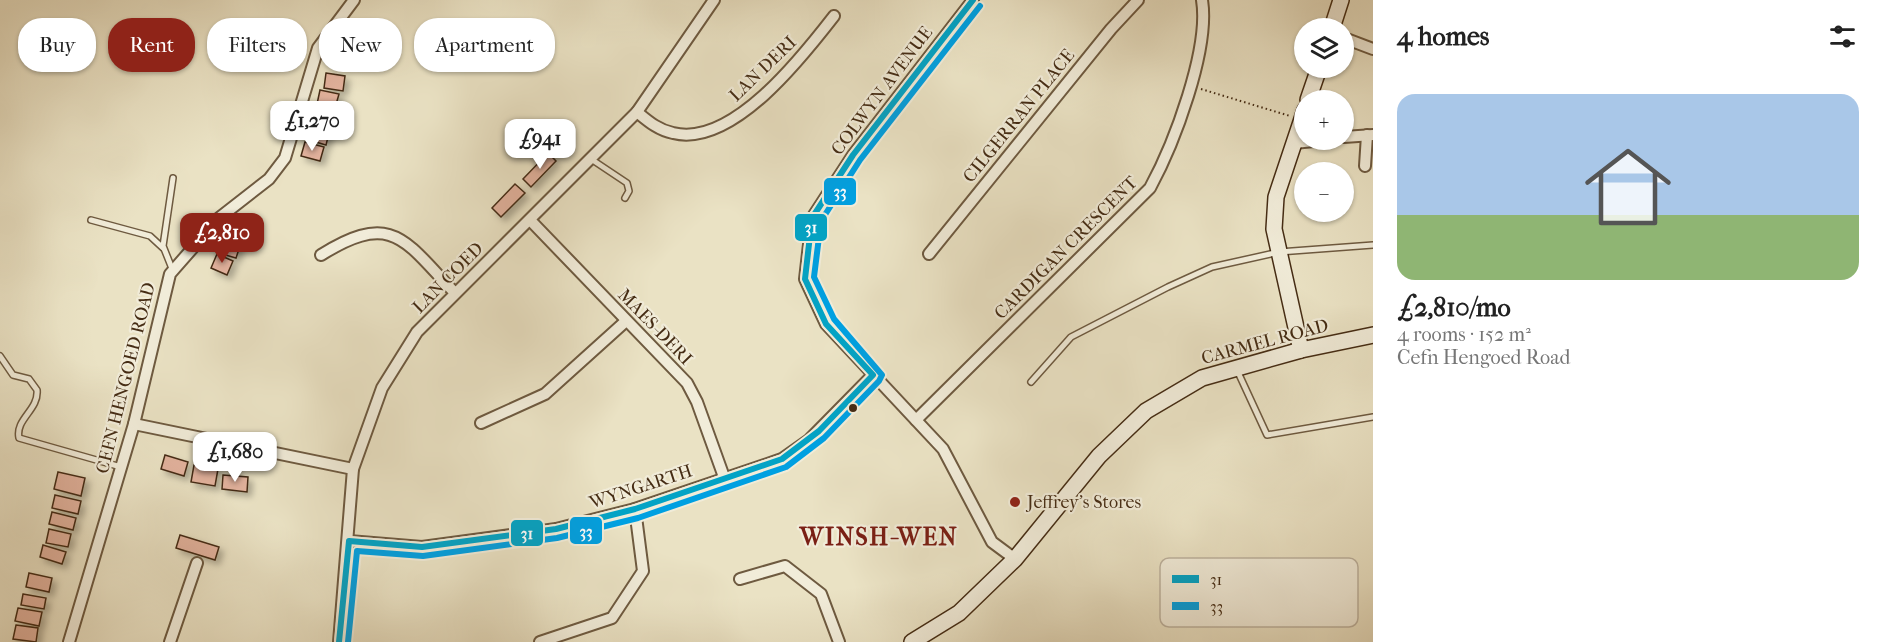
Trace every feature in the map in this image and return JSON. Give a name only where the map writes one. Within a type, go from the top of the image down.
[{"type":"street","name":"CEFN HENGOED ROAD","points":[[69,642],[134,424],[173,271],[219,218],[269,178],[285,158],[318,48],[354,0]]},
{"type":"street","name":"LAN COED","points":[[339,642],[349,541],[353,469],[382,388],[417,332],[637,112],[714,0]]},
{"type":"street","name":"COLWYN AVENUE","points":[[973,0],[853,155],[812,218],[805,279],[826,324],[943,449],[992,542],[1015,559]]},
{"type":"street","name":"CILGERRAN PLACE","points":[[929,254],[1111,29],[1138,0]]},
{"type":"street","name":"CARDIGAN CRESCENT","points":[[916,420],[1150,188],[1167,158],[1200,50],[1202,0]]},
{"type":"street","points":[[1335,18],[1341,0]]},
{"type":"street","name":"LAN DERI","points":[[637,112],[653,125],[674,134],[718,127],[745,113],[807,52],[834,16]]},
{"type":"street","points":[[1354,42],[1373,49]]},
{"type":"street","points":[[1354,137],[1370,135],[1365,166]]},
{"type":"street","points":[[1294,142],[1276,197],[1274,229],[1301,350]]},
{"type":"street","name":"MAES-DERI","points":[[530,220],[687,383],[697,402],[724,477]]},
{"type":"street","points":[[321,255],[347,239],[364,233],[381,232],[395,237],[411,248],[455,293]]},
{"type":"street","points":[[482,423],[545,394],[626,321]]},
{"type":"street","name":"CARMEL ROAD","points":[[912,642],[959,613],[1015,559],[1098,456],[1146,411],[1202,378],[1301,350],[1373,335]]},
{"type":"street","name":"WYNGARTH","points":[[349,541],[422,547],[556,529],[634,509],[782,459],[799,449],[873,375]]},
{"type":"street","points":[[134,424],[353,469]]},
{"type":"street","points":[[540,642],[612,618],[643,571],[634,509]]},
{"type":"street","points":[[170,642],[197,563]]},
{"type":"street","points":[[740,579],[785,566],[821,594],[839,642]]},
{"type":"lane","points":[[591,159],[627,183],[629,191],[625,198]]},
{"type":"lane","points":[[173,178],[165,249],[173,271]]},
{"type":"lane","points":[[92,220],[150,236],[165,249]]},
{"type":"lane","points":[[1031,382],[1071,337],[1212,267],[1279,252],[1373,245]]},
{"type":"lane","points":[[0,356],[13,375],[29,380],[38,390],[37,402],[20,426],[19,438],[121,467]]},
{"type":"lane","points":[[1236,368],[1267,435],[1373,417]]},
{"type":"path","points":[[1189,86],[1294,113]]},
{"type":"building","points":[[326,73],[345,76],[343,91],[324,88]]},
{"type":"building","points":[[320,90],[339,94],[335,108],[317,104]]},
{"type":"building","points":[[317,107],[336,111],[332,126],[313,122]]},
{"type":"building","points":[[313,124],[330,129],[326,145],[309,140]]},
{"type":"building","points":[[305,142],[324,147],[320,161],[301,156]]},
{"type":"building","points":[[548,153],[556,161],[531,187],[523,179]]},
{"type":"building","points":[[515,184],[525,193],[501,217],[492,208]]},
{"type":"building","points":[[227,241],[240,246],[236,258],[222,254]]},
{"type":"building","points":[[217,254],[233,261],[227,275],[211,268]]},
{"type":"building","points":[[165,455],[188,462],[184,476],[161,469]]},
{"type":"building","points":[[194,465],[218,469],[215,486],[191,482]]},
{"type":"building","points":[[58,472],[85,478],[81,496],[54,489]]},
{"type":"building","points":[[223,475],[248,477],[247,492],[222,489]]},
{"type":"building","points":[[55,495],[81,501],[78,514],[52,508]]},
{"type":"building","points":[[52,512],[76,518],[73,530],[49,524]]},
{"type":"building","points":[[49,529],[71,534],[68,547],[46,543]]},
{"type":"building","points":[[180,535],[219,547],[215,560],[176,548]]},
{"type":"building","points":[[43,545],[66,552],[62,564],[40,557]]},
{"type":"building","points":[[29,573],[52,578],[49,592],[26,587]]},
{"type":"building","points":[[23,594],[46,598],[44,609],[21,605]]},
{"type":"building","points":[[18,608],[42,612],[39,626],[15,621]]},
{"type":"building","points":[[16,625],[38,628],[36,642],[13,639]]},
{"type":"transit line","name":"31","points":[[339,642],[349,541],[422,547],[556,529],[635,509],[782,459],[819,431],[873,375],[826,324],[805,279],[812,218],[853,155],[973,0]]},
{"type":"transit line","name":"33","points":[[348,642],[357,551],[423,556],[557,538],[638,518],[786,467],[824,438],[879,381],[882,375],[834,319],[814,277],[821,221],[860,160],[980,6]]},
{"type":"place","name":"Jeffrey's Stores","points":[[1015,502]]},
{"type":"district","name":"WINSH-WEN","points":[[879,537]]}]
